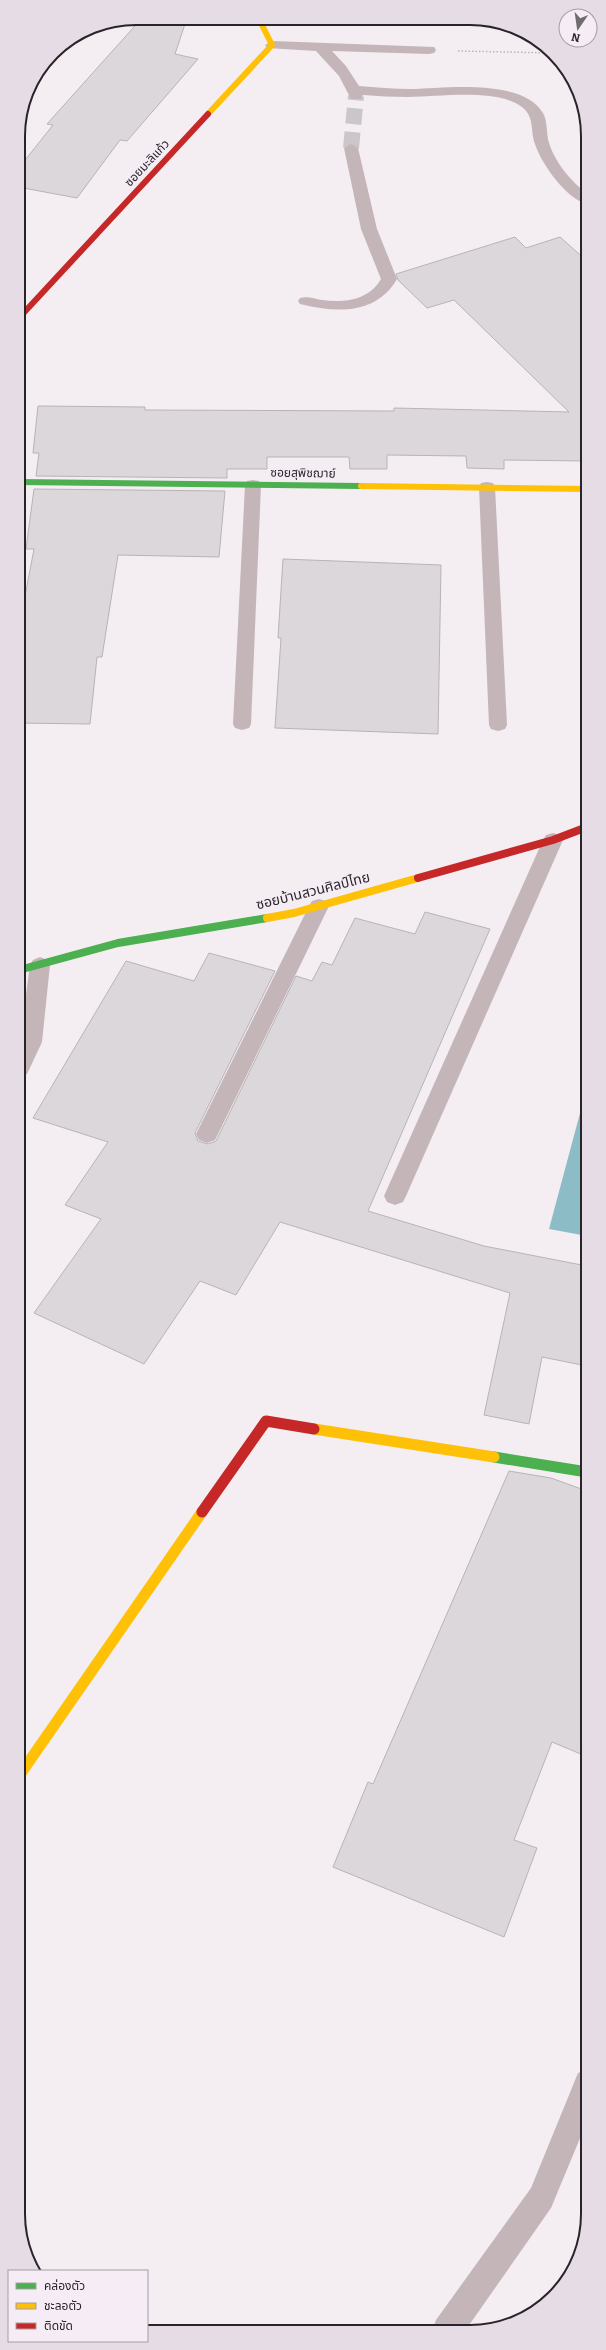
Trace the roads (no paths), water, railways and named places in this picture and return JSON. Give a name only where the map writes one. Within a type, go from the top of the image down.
[{"type":"street","points":[[262,25],[272,45],[429,50]]},
{"type":"street","name":"ซอยมะลิแก้ว","points":[[25,311],[272,45]]},
{"type":"street","points":[[319,46],[341,66],[352,82],[355,93],[464,91],[511,97],[529,104],[537,115],[542,143],[552,167],[581,194]]},
{"type":"street","points":[[306,301],[334,306],[366,301],[379,294],[386,287],[389,279],[369,229],[351,148]]},
{"type":"street","name":"ซอยสุพิชฌาย์","points":[[25,482],[581,489]]},
{"type":"street","points":[[242,724],[253,485]]},
{"type":"street","points":[[487,487],[498,726]]},
{"type":"street","name":"ซอยบ้านสวนศิลป์ไทย","points":[[25,969],[118,943],[294,913],[553,840],[581,829]]},
{"type":"street","points":[[395,1196],[553,840]]},
{"type":"street","points":[[207,1134],[319,906]]},
{"type":"street","points":[[25,1054],[30,1042],[40,965]]},
{"type":"street","points":[[25,1767],[266,1421],[581,1471]]},
{"type":"street","points":[[451,2325],[540,2198],[581,2100]]},
{"type":"water","points":[[581,1109],[581,1235],[549,1229]]},
{"type":"tunnel","points":[[351,148],[356,96]]}]
